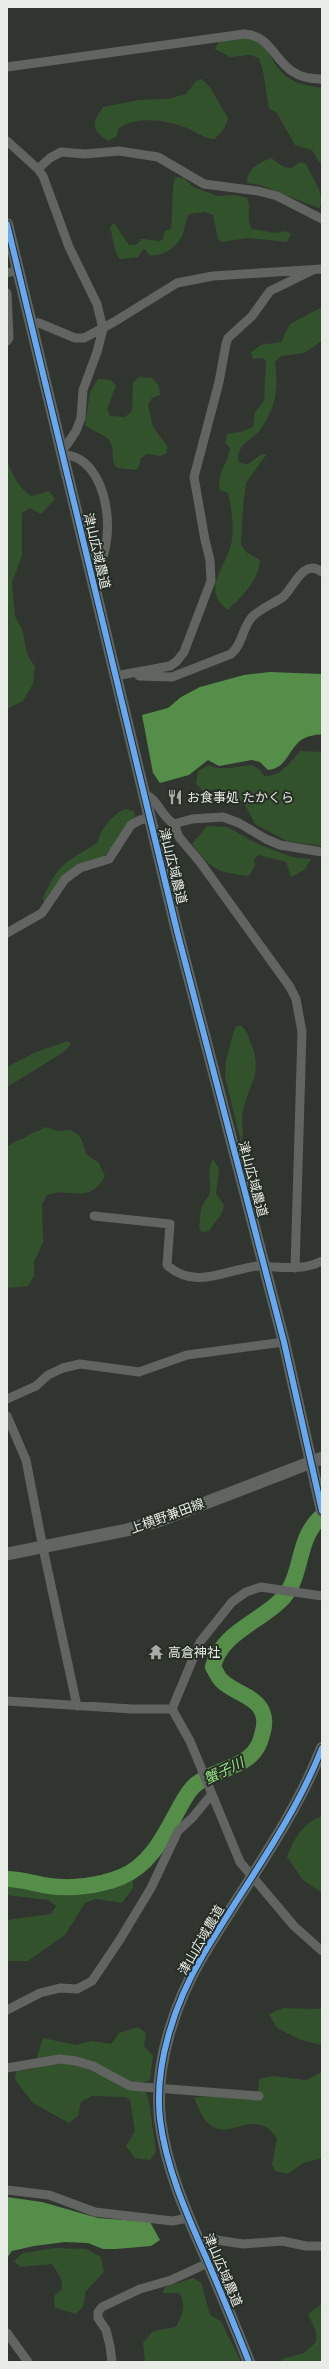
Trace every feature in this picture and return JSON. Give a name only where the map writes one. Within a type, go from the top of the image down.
[{"type":"main road","name":"上横野兼田線","points":[[7,1554],[127,1530],[160,1520],[317,1460]]},
{"type":"street","points":[[7,67],[244,34],[255,34],[263,40],[296,76],[309,80],[322,79]]},
{"type":"street","points":[[7,141],[38,169],[69,247],[98,304],[103,329],[98,352],[85,384],[81,418],[76,431],[62,451],[87,464],[97,482],[107,510],[109,519],[102,563],[92,576]]},
{"type":"street","points":[[38,169],[50,158],[62,152],[84,154],[119,151],[158,157],[204,184],[258,191],[278,196],[322,219]]},
{"type":"street","name":"津山広域農道","points":[[7,224],[12,272],[30,322],[92,576],[119,675],[150,818],[284,1342],[317,1460],[321,1508]]},
{"type":"street","points":[[30,322],[39,323],[75,338],[84,338],[103,329],[178,283],[213,276],[293,269],[317,269]]},
{"type":"street","points":[[119,675],[170,666],[178,661],[184,652],[211,581],[210,560],[194,477],[219,382],[228,338],[252,316],[270,291],[317,269]]},
{"type":"street","points":[[7,293],[9,338],[7,342]]},
{"type":"street","points":[[119,675],[172,677],[231,654],[238,648],[252,618],[262,608],[282,597],[299,575],[312,569],[322,572]]},
{"type":"street","points":[[145,794],[152,797],[170,822],[174,824],[179,837],[200,862],[296,999],[302,1039],[295,1268]]},
{"type":"street","points":[[174,824],[198,818],[223,817],[239,823],[266,839],[280,845],[322,852]]},
{"type":"street","points":[[7,933],[42,913],[65,879],[80,868],[109,859],[131,825],[140,820],[150,818]]},
{"type":"street","points":[[94,1216],[170,1224],[167,1265],[182,1275],[205,1279],[265,1266],[304,1268],[322,1261]]},
{"type":"street","points":[[7,1399],[36,1386],[53,1372],[80,1364],[139,1372],[187,1355],[284,1342]]},
{"type":"street","points":[[7,1416],[26,1460],[43,1548],[77,1706]]},
{"type":"street","points":[[172,1709],[200,1642],[228,1606],[253,1590],[268,1587],[322,1596]]},
{"type":"street","points":[[7,1701],[77,1706],[172,1709]]},
{"type":"street","points":[[172,1709],[204,1772],[211,1795],[240,1862],[251,1877],[294,1926],[322,1951]]},
{"type":"street","name":"津山広域農道","points":[[249,2362],[198,2241],[173,2175],[160,2119],[161,2069],[169,2036],[184,1991],[202,1957],[294,1806],[313,1770],[322,1748]]},
{"type":"street","points":[[7,2010],[40,1993],[60,1988],[78,1989],[92,1980],[119,1941],[151,1888],[178,1831],[211,1795]]},
{"type":"street","points":[[7,2068],[60,2059],[76,2061],[93,2066],[123,2083],[145,2087],[240,2096],[259,2096]]},
{"type":"street","points":[[7,2190],[49,2195],[95,2212],[172,2221],[189,2218]]},
{"type":"street","points":[[198,2241],[210,2239],[243,2244],[282,2241],[306,2246],[322,2246]]},
{"type":"street","points":[[112,2362],[106,2330],[98,2318],[98,2312],[102,2307],[140,2289],[171,2280],[208,2263]]},
{"type":"street","points":[[7,2333],[28,2362]]},
{"type":"shaded area","points":[[241,37],[260,44],[270,54],[277,67],[296,82],[322,88],[322,163],[319,162],[312,150],[295,145],[277,113],[269,108],[263,71],[259,58],[250,55],[230,57],[215,49],[220,39]]},
{"type":"shaded area","points":[[202,79],[211,89],[228,118],[225,127],[215,139],[204,137],[179,125],[151,120],[142,120],[125,125],[118,129],[117,136],[108,141],[98,133],[96,129],[95,122],[103,107],[139,100],[168,99],[186,94],[196,81]]},
{"type":"shaded area","points":[[271,158],[284,167],[291,168],[300,162],[306,164],[319,189],[322,204],[319,208],[260,185],[247,183],[251,170],[258,164]]},
{"type":"shaded area","points":[[175,177],[184,178],[193,187],[218,196],[235,195],[247,198],[249,206],[249,221],[252,229],[275,233],[286,231],[291,234],[287,242],[248,238],[222,242],[218,239],[213,215],[205,212],[189,214],[181,238],[166,252],[157,255],[149,255],[146,250],[143,249],[138,257],[120,259],[114,247],[110,227],[114,223],[129,245],[136,245],[142,239],[159,241],[163,239],[165,231],[171,229]]},
{"type":"shaded area","points":[[322,307],[322,341],[304,353],[281,356],[275,362],[276,388],[271,411],[259,432],[239,451],[239,463],[248,464],[262,454],[266,455],[246,483],[243,507],[241,544],[246,552],[260,560],[259,568],[253,582],[228,610],[219,602],[216,594],[216,585],[218,576],[230,548],[233,528],[228,493],[220,490],[219,484],[230,448],[225,442],[227,434],[244,431],[253,427],[255,412],[264,401],[266,362],[263,358],[253,359],[251,352],[261,345],[281,342],[290,324]]},
{"type":"shaded area","points":[[139,377],[152,378],[159,386],[160,395],[152,398],[148,405],[153,427],[167,446],[167,453],[160,456],[147,454],[141,458],[139,467],[136,470],[117,468],[114,462],[112,447],[107,438],[85,425],[90,392],[98,379],[111,380],[116,386],[107,409],[110,416],[125,417],[132,411],[133,382]]},
{"type":"shaded area","points":[[7,460],[16,480],[31,496],[49,491],[55,499],[41,514],[30,508],[22,513],[22,556],[12,582],[15,616],[23,632],[27,654],[35,667],[33,684],[23,701],[7,709]]},
{"type":"shaded area","points":[[270,672],[322,674],[322,734],[301,740],[283,762],[274,769],[268,770],[260,762],[252,760],[219,766],[208,760],[189,775],[160,783],[153,773],[142,715],[168,708],[181,697],[200,687],[244,675]]},
{"type":"shaded area","points":[[300,751],[322,752],[322,846],[287,841],[255,824],[244,803],[219,789],[203,791],[196,784],[198,771],[208,765],[224,768],[252,765],[260,770],[264,776],[270,776],[280,772]]},
{"type":"shaded area","points":[[125,809],[134,811],[135,818],[124,828],[107,853],[100,859],[75,867],[60,880],[44,903],[43,898],[59,869],[64,864],[97,843],[101,832],[107,823],[115,815]]},
{"type":"shaded area","points":[[207,826],[227,827],[258,844],[292,857],[311,859],[304,870],[291,877],[286,862],[258,855],[254,860],[255,866],[249,876],[222,871],[210,864],[192,844]]},
{"type":"shaded area","points":[[241,1025],[246,1031],[256,1063],[254,1079],[244,1105],[242,1116],[243,1137],[241,1143],[225,1077],[226,1060],[235,1027]]},
{"type":"shaded area","points":[[68,1041],[71,1044],[64,1052],[7,1087],[7,1067],[36,1052]]},
{"type":"shaded area","points":[[45,1127],[58,1131],[71,1130],[80,1136],[87,1155],[99,1163],[105,1176],[99,1185],[86,1193],[64,1192],[47,1195],[42,1204],[43,1242],[34,1262],[34,1276],[28,1286],[7,1288],[7,1146]]},
{"type":"shaded area","points":[[213,1159],[219,1169],[216,1194],[224,1205],[222,1213],[209,1231],[202,1232],[199,1228],[201,1211],[210,1191],[209,1173]]},
{"type":"shaded area","points":[[322,1816],[322,1893],[303,1880],[287,1857],[296,1838],[304,1827]]},
{"type":"shaded area","points":[[133,1881],[133,1888],[122,1903],[96,1899],[85,1903],[65,1935],[28,1961],[7,1961],[7,1920],[51,1914],[56,1906],[48,1900],[7,1895],[7,1885],[61,1894],[96,1890]]},
{"type":"shaded area","points":[[283,2008],[322,2009],[322,2045],[301,2040],[277,2028],[269,2014]]},
{"type":"shaded area","points":[[138,2027],[146,2033],[144,2046],[153,2056],[150,2080],[142,2083],[149,2101],[156,2152],[150,2160],[135,2158],[126,2146],[135,2131],[130,2100],[125,2097],[92,2096],[81,2102],[78,2116],[69,2123],[33,2103],[15,2080],[16,2071],[33,2069],[43,2038],[76,2045],[91,2041],[111,2044],[119,2033]]},
{"type":"shaded area","points":[[322,2072],[322,2158],[303,2163],[288,2174],[275,2171],[272,2164],[277,2139],[269,2129],[260,2125],[251,2124],[233,2128],[216,2128],[208,2123],[204,2118],[194,2098],[204,2096],[251,2099],[258,2091],[259,2079],[273,2076],[306,2080]]},
{"type":"shaded area","points":[[7,2197],[42,2202],[98,2218],[150,2222],[160,2240],[151,2246],[116,2249],[103,2249],[88,2243],[65,2242],[34,2246],[12,2251],[7,2258]]},
{"type":"shaded area","points":[[55,2248],[86,2249],[101,2257],[104,2272],[86,2291],[83,2307],[76,2314],[55,2308],[54,2296],[62,2289],[61,2278],[52,2264],[20,2267],[14,2261],[23,2253]]},
{"type":"shaded area","points":[[193,2278],[201,2282],[210,2315],[221,2321],[241,2362],[145,2362],[143,2343],[153,2331],[176,2327],[182,2315],[183,2302],[179,2293],[162,2293],[165,2287]]},
{"type":"shaded area","points":[[322,2304],[322,2362],[281,2362],[282,2359],[304,2353],[316,2342],[316,2332],[308,2314]]},
{"type":"waterway","name":"蟹子川","points":[[7,1879],[49,1886],[76,1887],[104,1883],[131,1872],[140,1866],[161,1841],[185,1798],[195,1785],[214,1774],[244,1761],[252,1754],[258,1746],[263,1733],[263,1714],[256,1703],[221,1680],[213,1667],[217,1655],[224,1645],[241,1629],[272,1608],[288,1591],[297,1570],[307,1536],[313,1525],[322,1516]]},
{"type":"cycle path","points":[[7,224],[177,931],[284,1342],[322,1511]]},
{"type":"cycle path","points":[[249,2362],[186,2210],[167,2156],[160,2119],[160,2077],[169,2034],[193,1973],[218,1930],[267,1854],[297,1802],[322,1748]]},
{"type":"place","name":"お食事処 たかくら","points":[[175,797]]},
{"type":"place","name":"高倉神社","points":[[156,1652]]}]
